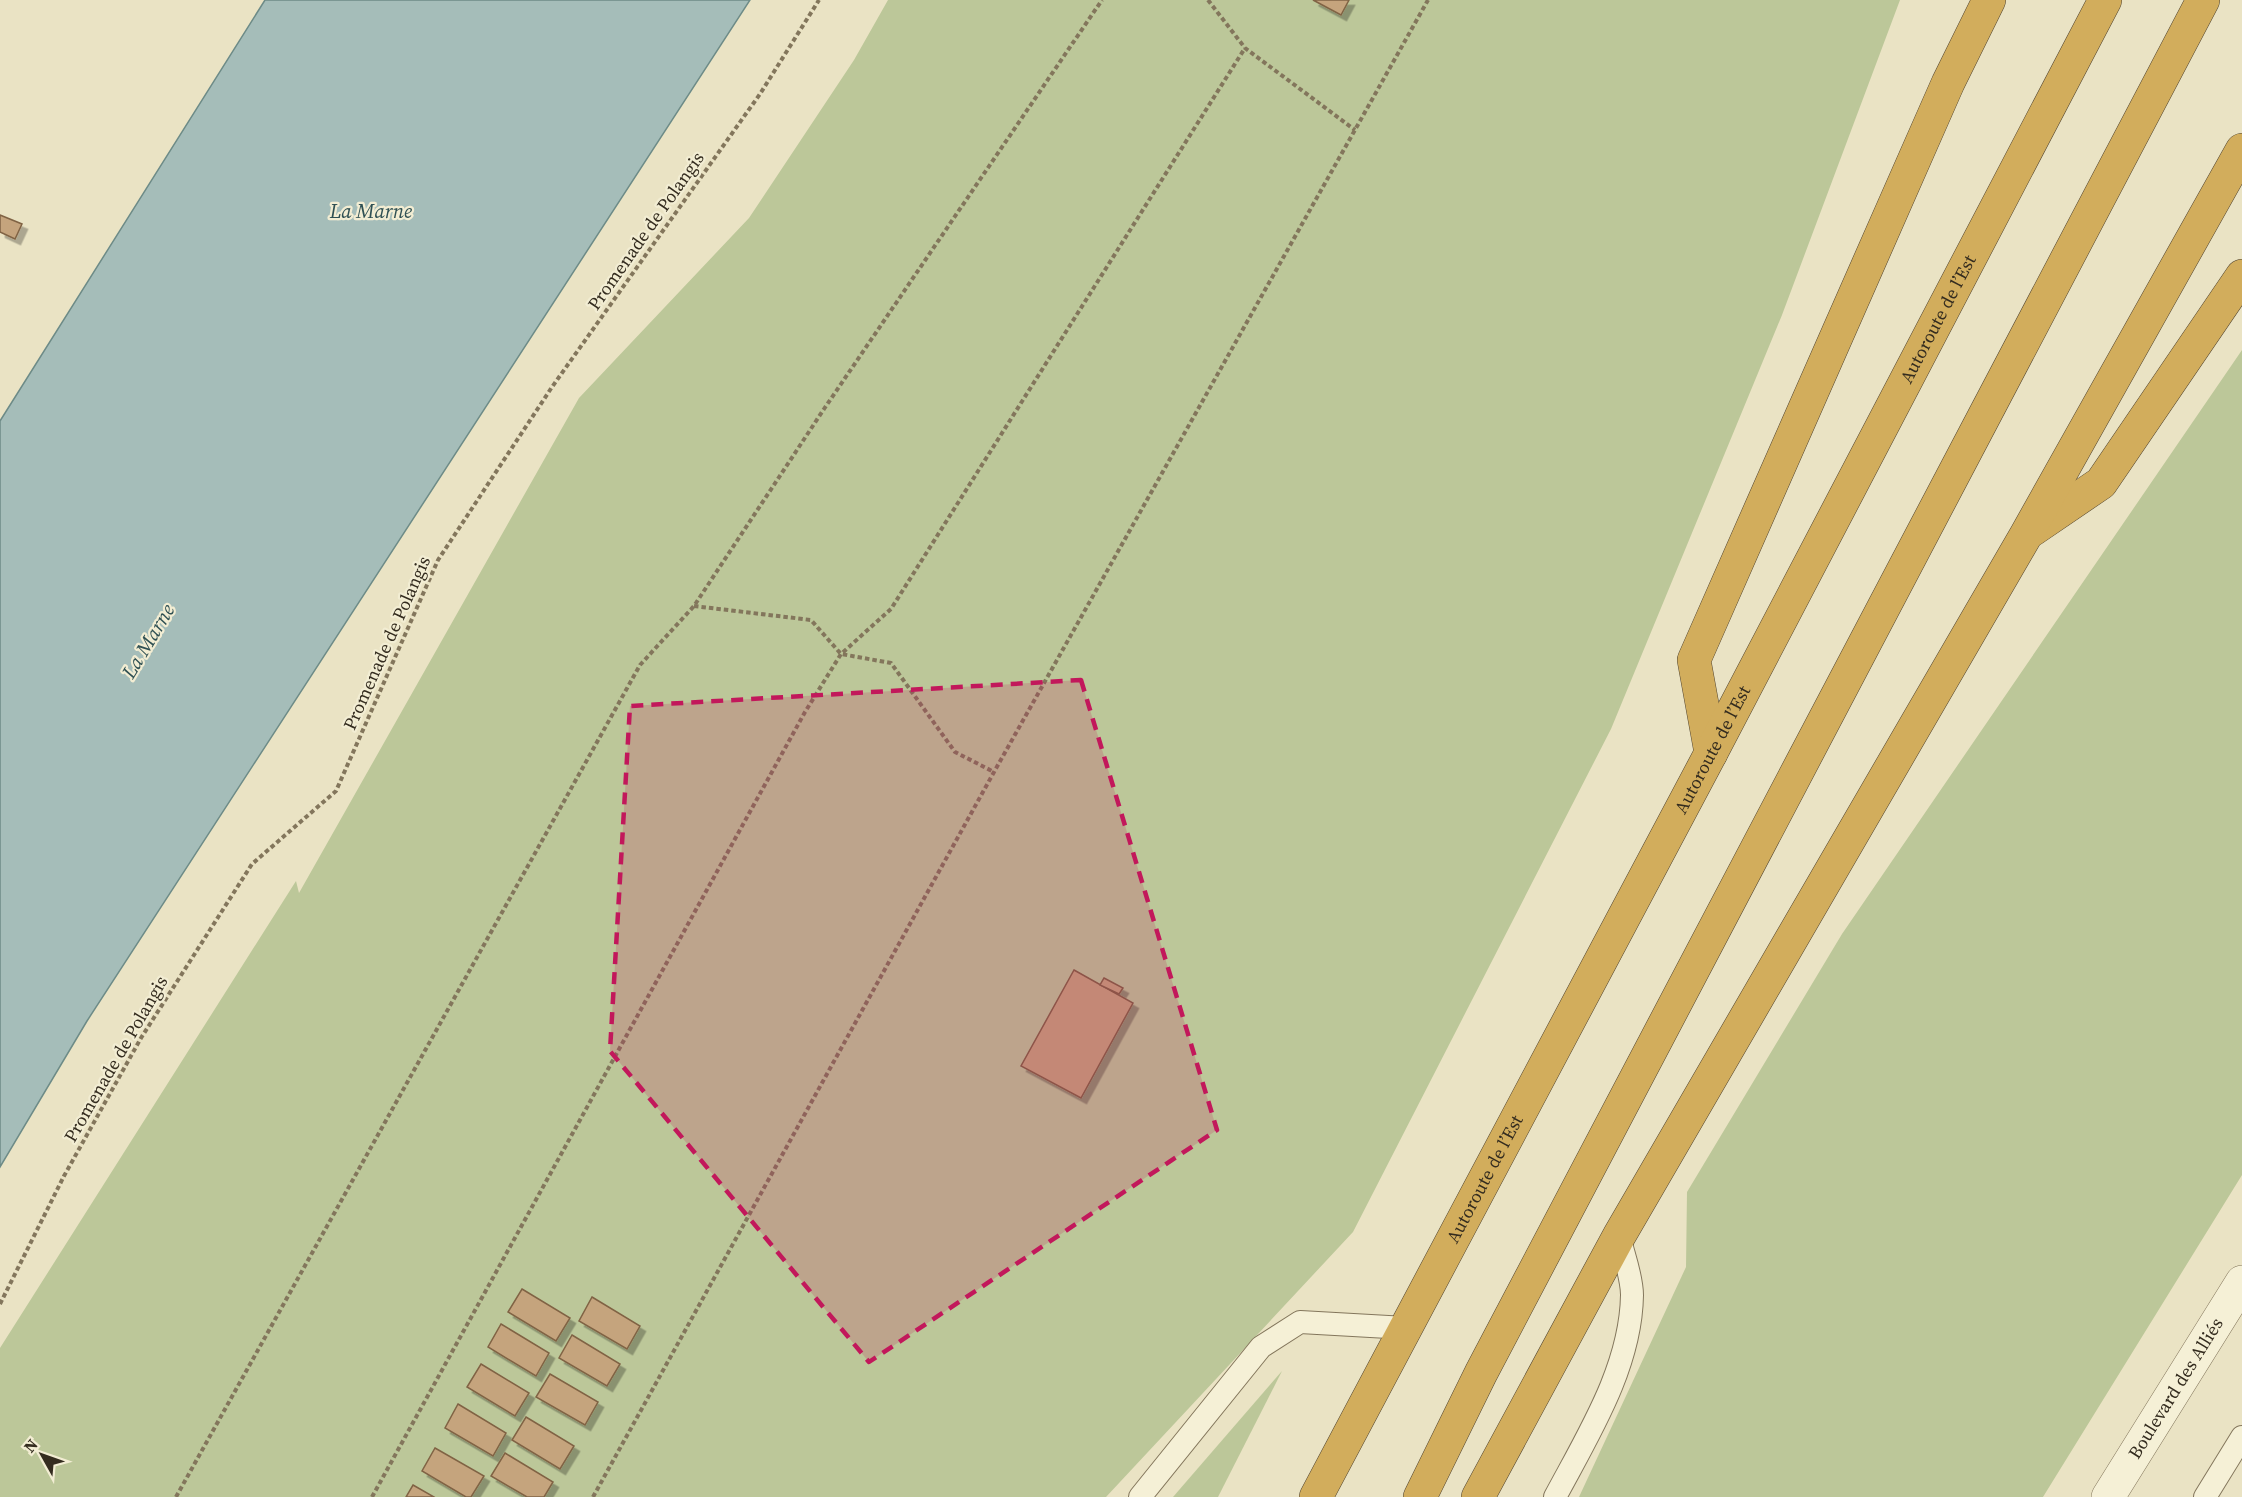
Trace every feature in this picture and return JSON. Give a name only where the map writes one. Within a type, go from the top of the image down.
[{"type":"highway","points":[[1948,82],[1964,0]]},
{"type":"highway","points":[[1711,753],[1695,660],[1948,82],[1989,0]]},
{"type":"highway","name":"Autoroute de l’Est","points":[[1316,1497],[1711,753],[2105,0]]},
{"type":"highway","points":[[1420,1497],[1486,1362],[2203,0]]},
{"type":"highway","points":[[1478,1497],[1619,1236],[2026,535],[2242,150]]},
{"type":"highway","points":[[2026,535],[2101,483],[2242,276]]},
{"type":"street","name":"Boulevard des Alliés","points":[[2108,1497],[2240,1290]]},
{"type":"lane","points":[[1556,1497],[1600,1412],[1626,1342],[1632,1293],[1619,1236]]},
{"type":"lane","points":[[1140,1497],[1261,1347],[1300,1322],[1406,1328]]},
{"type":"lane","points":[[2205,1497],[2242,1437]]},
{"type":"path","name":"Promenade de Polangis","points":[[0,1304],[64,1176],[141,1038],[252,864],[336,791],[438,560],[552,387],[760,94],[819,0]]},
{"type":"path","points":[[176,1497],[640,665],[694,606],[824,409],[1102,0]]},
{"type":"path","points":[[1208,0],[1245,48],[1355,130]]},
{"type":"path","points":[[593,1497],[994,772],[1428,0]]},
{"type":"path","points":[[372,1497],[805,712],[841,654],[891,609],[1245,48]]},
{"type":"path","points":[[694,606],[811,620],[841,654],[891,663],[955,752],[994,772]]},
{"type":"highlighted area","points":[[1081,680],[1217,1130],[869,1362],[610,1051],[630,706]]},
{"type":"green space","points":[[888,0],[1900,0],[1782,315],[1611,729],[1353,1232],[1106,1497],[0,1497],[0,1348],[296,881],[299,893],[579,398],[749,218],[854,60]]},
{"type":"green space","points":[[2242,350],[2242,1175],[2043,1497],[1579,1497],[1686,1267],[1687,1192],[1842,934]]},
{"type":"green space","points":[[1282,1371],[1218,1497],[1173,1497]]},
{"type":"water","name":"La Marne","points":[[265,0],[750,0],[87,1021],[0,1167],[0,421]]},
{"type":"building","points":[[1313,0],[1349,0],[1341,15]]},
{"type":"building","points":[[0,215],[22,224],[15,239],[0,232]]},
{"type":"building","points":[[1074,970],[1133,1003],[1081,1098],[1021,1066]]},
{"type":"building","points":[[1104,978],[1123,988],[1119,994],[1100,985]]},
{"type":"building","points":[[522,1289],[570,1318],[556,1341],[508,1312]]},
{"type":"building","points":[[592,1297],[640,1326],[627,1349],[579,1321]]},
{"type":"building","points":[[501,1324],[549,1353],[536,1376],[488,1347]]},
{"type":"building","points":[[572,1335],[620,1364],[607,1386],[559,1358]]},
{"type":"building","points":[[481,1364],[529,1393],[515,1416],[467,1387]]},
{"type":"building","points":[[550,1374],[598,1402],[585,1425],[536,1397]]},
{"type":"building","points":[[458,1404],[506,1433],[493,1456],[445,1428]]},
{"type":"building","points":[[526,1417],[574,1446],[560,1469],[512,1440]]},
{"type":"building","points":[[435,1448],[484,1476],[471,1497],[466,1497],[422,1471]]},
{"type":"building","points":[[505,1453],[553,1482],[544,1497],[527,1497],[491,1476]]},
{"type":"building","points":[[413,1485],[434,1497],[406,1497]]}]
